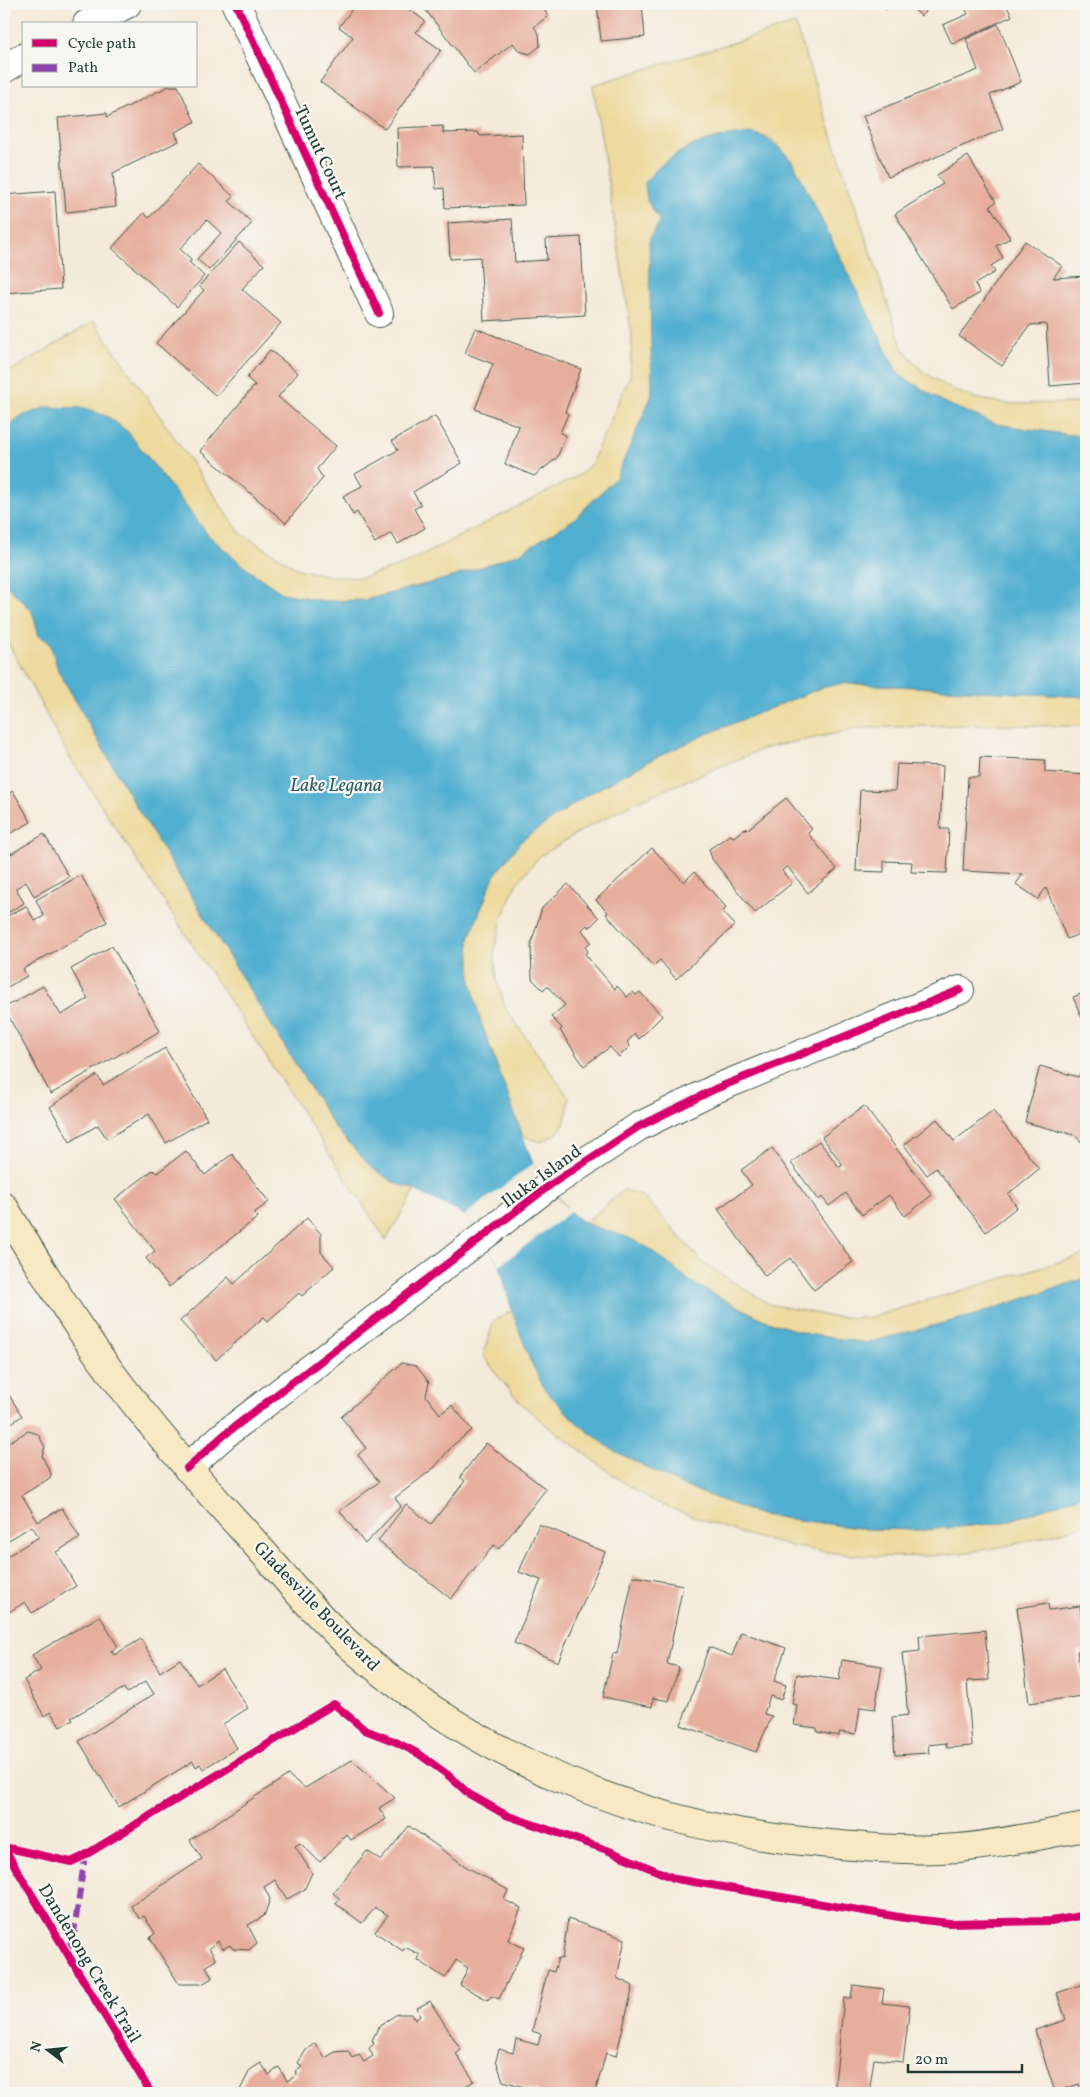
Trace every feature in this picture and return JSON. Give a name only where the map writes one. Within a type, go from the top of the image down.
[{"type":"main road","name":"Gladesville Boulevard","points":[[4,1207],[87,1340],[186,1468],[320,1615],[353,1648],[389,1678],[458,1726],[509,1754],[617,1801],[673,1819],[773,1839],[867,1848],[958,1848],[1086,1827]]},
{"type":"street","points":[[91,22],[127,4]]},
{"type":"street","name":"Tumut Court","points":[[236,4],[379,312]]},
{"type":"street","points":[[4,69],[22,58]]},
{"type":"street","name":"Iluka Island","points":[[186,1468],[224,1435],[550,1185],[638,1127],[715,1089],[960,990]]},
{"type":"sand","points":[[795,24],[902,347],[922,371],[951,389],[973,398],[1008,404],[1086,403],[1086,436],[995,424],[945,403],[898,374],[794,164],[770,139],[746,134],[725,137],[685,148],[650,206],[661,221],[650,236],[652,395],[616,478],[573,520],[520,553],[453,577],[365,600],[324,601],[282,593],[247,569],[209,536],[128,432],[108,417],[19,417],[4,433],[4,375],[94,321],[240,533],[298,569],[330,576],[360,578],[403,565],[578,476],[591,464],[630,376],[632,336],[593,85]]},
{"type":"sand","points":[[4,583],[32,611],[39,636],[50,642],[58,670],[134,803],[335,1128],[393,1182],[415,1190],[386,1240],[68,755],[4,635]]},
{"type":"sand","points":[[844,683],[1086,697],[1086,726],[964,725],[862,728],[765,748],[635,802],[540,856],[517,883],[504,912],[494,951],[497,980],[506,1009],[569,1098],[563,1126],[555,1134],[540,1142],[523,1136],[480,1020],[471,981],[469,939],[494,876],[522,840],[587,795],[653,759],[707,733],[821,688]]},
{"type":"sand","points":[[624,1190],[643,1196],[703,1263],[769,1304],[833,1317],[867,1318],[1086,1254],[1086,1278],[971,1316],[866,1343],[807,1334],[765,1320],[694,1284],[647,1247],[584,1223]]},
{"type":"sand","points":[[512,1311],[530,1360],[545,1390],[611,1449],[681,1485],[761,1515],[866,1529],[924,1530],[1002,1523],[1086,1494],[1086,1524],[990,1549],[941,1555],[892,1557],[843,1554],[794,1547],[746,1535],[672,1509],[647,1497],[611,1473],[542,1421],[524,1406],[505,1385],[483,1355],[494,1321]]},
{"type":"water","name":"Lake Legana","points":[[751,133],[775,145],[794,164],[898,374],[945,403],[995,424],[1086,436],[1086,697],[844,683],[821,688],[707,734],[653,759],[587,795],[522,840],[494,876],[469,939],[471,981],[480,1020],[533,1164],[570,1212],[584,1223],[627,1237],[647,1247],[694,1284],[764,1320],[807,1334],[866,1343],[971,1316],[1086,1278],[1086,1494],[1002,1523],[924,1530],[866,1529],[761,1515],[681,1485],[611,1449],[576,1422],[545,1390],[530,1360],[512,1311],[500,1265],[465,1215],[415,1190],[393,1182],[372,1168],[335,1128],[134,803],[58,670],[50,642],[39,636],[32,611],[4,583],[4,433],[19,417],[47,407],[86,408],[108,417],[128,432],[209,536],[247,569],[282,593],[324,601],[365,600],[453,577],[520,553],[573,520],[616,478],[652,395],[649,241],[660,221],[647,201],[645,183],[666,161],[692,146],[706,141]]},
{"type":"pier","points":[[533,1164],[570,1212],[500,1265],[465,1215]]},
{"type":"building","points":[[356,4],[402,4],[425,21],[416,32],[441,50],[385,129],[320,82],[353,37],[339,27]]},
{"type":"building","points":[[421,4],[540,4],[548,16],[534,27],[539,34],[540,46],[530,54],[519,51],[513,43],[474,73]]},
{"type":"building","points":[[597,4],[642,4],[645,37],[601,41]]},
{"type":"building","points":[[879,4],[892,4],[886,10]]},
{"type":"building","points":[[908,4],[933,4],[921,16]]},
{"type":"building","points":[[963,4],[1010,4],[1007,7],[1012,16],[952,44],[943,25],[968,14]]},
{"type":"building","points":[[998,24],[1021,82],[990,95],[1003,129],[888,177],[863,116],[978,70],[966,39]]},
{"type":"building","points":[[165,88],[179,88],[195,122],[175,132],[179,141],[113,173],[116,207],[66,212],[58,118],[107,113],[107,117]]},
{"type":"building","points":[[443,126],[443,133],[478,132],[480,136],[522,134],[524,205],[445,208],[444,188],[436,189],[434,166],[398,167],[397,128]]},
{"type":"building","points":[[968,156],[996,202],[990,206],[1010,238],[996,246],[1003,258],[991,266],[995,272],[975,284],[980,293],[953,309],[895,214],[943,184],[937,175]]},
{"type":"building","points":[[198,164],[234,197],[229,201],[252,223],[209,270],[197,259],[221,233],[207,220],[180,249],[192,260],[189,262],[204,276],[177,307],[112,248],[144,213],[149,218]]},
{"type":"building","points":[[55,191],[61,289],[4,293],[4,195]]},
{"type":"building","points":[[512,219],[515,262],[547,260],[546,239],[581,237],[585,315],[484,321],[480,257],[450,259],[448,223]]},
{"type":"building","points":[[1025,241],[1062,266],[1053,278],[1086,276],[1086,383],[1050,386],[1046,324],[1030,325],[1002,366],[959,336]]},
{"type":"building","points":[[239,242],[264,265],[242,289],[281,323],[216,396],[156,343],[204,290],[199,286]]},
{"type":"building","points":[[475,328],[581,369],[565,412],[568,414],[560,433],[566,435],[557,458],[534,476],[505,464],[519,426],[475,409],[493,364],[465,353]]},
{"type":"building","points":[[270,350],[298,373],[278,397],[336,446],[317,469],[323,478],[286,523],[200,451],[255,385],[247,378]]},
{"type":"building","points":[[435,416],[462,463],[413,492],[421,505],[414,509],[425,528],[398,544],[391,533],[375,543],[357,512],[353,515],[343,496],[362,486],[355,474],[398,450],[392,441]]},
{"type":"building","points":[[980,757],[1045,760],[1045,772],[1086,775],[1086,931],[1067,939],[1046,888],[1038,899],[1016,884],[1023,874],[963,871],[968,777],[979,777]]},
{"type":"building","points":[[897,764],[943,766],[940,829],[949,829],[947,873],[911,872],[912,862],[884,861],[884,872],[856,871],[860,790],[895,791]]},
{"type":"building","points":[[13,791],[31,822],[4,837],[4,796]]},
{"type":"building","points":[[786,798],[812,829],[808,833],[837,869],[808,893],[787,866],[782,871],[792,883],[755,913],[712,859],[709,849],[730,835],[734,837],[745,828],[747,830]]},
{"type":"building","points":[[44,834],[69,877],[34,896],[26,882],[16,888],[24,903],[4,915],[4,852],[6,850],[9,855]]},
{"type":"building","points":[[652,848],[684,882],[694,872],[726,907],[723,912],[735,925],[676,979],[660,960],[653,966],[606,914],[608,912],[596,900]]},
{"type":"building","points":[[81,875],[107,922],[23,969],[27,976],[4,989],[4,918],[26,906],[35,921],[44,916],[36,900]]},
{"type":"building","points":[[568,884],[599,918],[589,928],[587,925],[582,930],[591,942],[585,947],[588,951],[585,954],[615,989],[617,986],[627,997],[633,992],[636,995],[640,992],[662,1016],[639,1039],[635,1034],[627,1042],[630,1046],[619,1057],[610,1047],[584,1066],[560,1030],[562,1028],[551,1017],[565,1005],[547,986],[543,990],[532,979],[531,944],[542,908]]},
{"type":"building","points":[[112,946],[160,1031],[51,1094],[4,1008],[43,986],[61,1015],[88,999],[71,969]]},
{"type":"building","points":[[1086,992],[1086,1028],[1073,997]]},
{"type":"building","points":[[165,1048],[207,1119],[166,1143],[149,1114],[107,1139],[98,1125],[70,1142],[50,1107],[97,1075],[103,1085]]},
{"type":"building","points":[[1040,1066],[1078,1077],[1086,1066],[1086,1146],[1074,1135],[1025,1122]]},
{"type":"building","points":[[864,1106],[932,1195],[905,1216],[889,1195],[862,1215],[846,1193],[829,1206],[822,1197],[819,1200],[791,1163],[819,1141],[839,1167],[843,1165],[822,1137]]},
{"type":"building","points":[[993,1111],[1039,1169],[1008,1194],[1017,1207],[986,1232],[936,1168],[927,1175],[904,1145],[937,1119],[954,1141]]},
{"type":"building","points":[[772,1148],[853,1262],[814,1290],[790,1258],[765,1276],[718,1209],[752,1185],[741,1170]]},
{"type":"building","points":[[186,1151],[205,1175],[232,1154],[269,1202],[254,1213],[258,1217],[169,1287],[146,1258],[155,1251],[115,1199],[153,1170],[157,1173]]},
{"type":"building","points":[[307,1218],[321,1234],[321,1252],[334,1267],[302,1296],[299,1293],[268,1321],[264,1317],[216,1360],[180,1321],[228,1277],[234,1284]]},
{"type":"building","points":[[402,1363],[416,1366],[429,1382],[426,1396],[440,1414],[452,1405],[472,1430],[452,1446],[435,1467],[395,1498],[401,1506],[365,1544],[340,1511],[379,1482],[358,1455],[366,1448],[341,1417]]},
{"type":"building","points":[[4,1387],[22,1416],[4,1428]]},
{"type":"building","points":[[28,1431],[38,1434],[45,1447],[42,1456],[51,1474],[50,1478],[22,1495],[38,1522],[62,1508],[80,1538],[56,1552],[76,1586],[32,1613],[25,1602],[4,1615],[4,1558],[39,1537],[32,1526],[4,1543],[4,1445]]},
{"type":"building","points":[[486,1443],[546,1489],[499,1549],[494,1545],[451,1599],[378,1541],[406,1504],[431,1524],[465,1481],[460,1477]]},
{"type":"building","points":[[539,1524],[605,1552],[558,1662],[514,1643],[541,1580],[519,1572]]},
{"type":"building","points":[[633,1576],[683,1585],[667,1664],[679,1667],[669,1701],[653,1698],[652,1707],[603,1697],[613,1653],[617,1654]]},
{"type":"building","points":[[1048,1603],[1049,1610],[1080,1606],[1085,1650],[1077,1651],[1083,1696],[1029,1703],[1017,1608]]},
{"type":"building","points":[[100,1616],[118,1647],[111,1651],[114,1655],[141,1639],[160,1672],[180,1659],[197,1685],[222,1669],[248,1708],[223,1724],[237,1748],[203,1769],[200,1764],[196,1767],[193,1761],[119,1807],[79,1741],[154,1694],[146,1681],[127,1693],[124,1688],[71,1718],[73,1720],[60,1727],[51,1712],[44,1716],[24,1680],[41,1670],[32,1655]]},
{"type":"building","points":[[985,1630],[989,1680],[967,1681],[972,1746],[947,1748],[946,1743],[928,1745],[929,1753],[895,1755],[892,1717],[908,1715],[902,1653],[920,1651],[919,1636]]},
{"type":"building","points":[[741,1632],[786,1648],[774,1681],[786,1685],[781,1700],[770,1696],[764,1714],[772,1716],[756,1752],[681,1725],[709,1647],[732,1656]]},
{"type":"building","points":[[842,1660],[882,1666],[875,1709],[860,1707],[856,1734],[839,1732],[839,1736],[817,1732],[817,1728],[794,1725],[797,1705],[792,1704],[797,1674],[839,1680]]},
{"type":"building","points":[[352,1760],[395,1798],[379,1808],[386,1819],[351,1840],[347,1834],[320,1862],[300,1843],[295,1846],[312,1873],[304,1890],[287,1899],[275,1880],[264,1887],[270,1899],[264,1916],[248,1925],[257,1943],[249,1950],[233,1949],[230,1945],[223,1949],[218,1941],[209,1948],[216,1960],[206,1966],[212,1978],[202,1984],[179,1984],[150,1938],[155,1933],[144,1916],[140,1919],[131,1906],[202,1859],[190,1840],[288,1775],[305,1788]]},
{"type":"building","points":[[409,1826],[465,1866],[508,1890],[504,1900],[521,1908],[508,1940],[524,1948],[499,1999],[491,1996],[488,2000],[460,1985],[468,1968],[456,1960],[445,1978],[418,1960],[420,1955],[405,1947],[403,1951],[375,1932],[388,1915],[375,1908],[362,1923],[335,1903],[340,1899],[333,1893],[367,1851],[381,1860]]},
{"type":"building","points":[[568,1919],[625,1939],[617,1978],[633,1986],[616,2056],[606,2053],[595,2093],[538,2093],[539,2091],[503,2081],[496,2060],[499,2049],[513,2053],[516,2039],[538,2045],[541,2034],[532,2031],[548,1970],[554,1972],[558,1958],[562,1959]]},
{"type":"building","points":[[1086,1983],[1086,2093],[1082,2093],[1079,2084],[1055,2092],[1035,2030],[1066,2020],[1057,1993]]},
{"type":"building","points":[[853,1985],[884,1989],[882,2003],[910,2006],[903,2062],[874,2059],[869,2093],[834,2093],[844,1998],[851,1998]]},
{"type":"building","points":[[430,2001],[461,2050],[456,2054],[474,2081],[454,2093],[242,2093],[240,2090],[250,2070],[261,2063],[269,2075],[279,2067],[287,2081],[294,2077],[297,2074],[296,2071],[302,2067],[298,2063],[306,2050],[315,2043],[325,2058],[335,2052],[348,2051],[352,2058],[359,2055],[364,2062],[373,2056],[369,2048],[374,2044],[372,2040],[379,2026],[397,2014],[411,2014],[415,2020],[420,2016],[417,2008]]},
{"type":"marked path","points":[[67,1953],[74,1932],[85,1855]]},
{"type":"cycle path","points":[[236,4],[379,313]]},
{"type":"cycle path","points":[[187,1468],[224,1435],[550,1185],[638,1127],[715,1089],[960,990]]},
{"type":"cycle path","points":[[4,1847],[71,1862],[334,1704],[365,1730],[396,1742],[419,1754],[448,1775],[469,1794],[506,1815],[607,1850],[676,1879],[905,1918],[949,1923],[1051,1921],[1086,1915]]},
{"type":"cycle path","name":"Dandenong Creek Trail","points":[[4,1848],[151,2093]]}]
